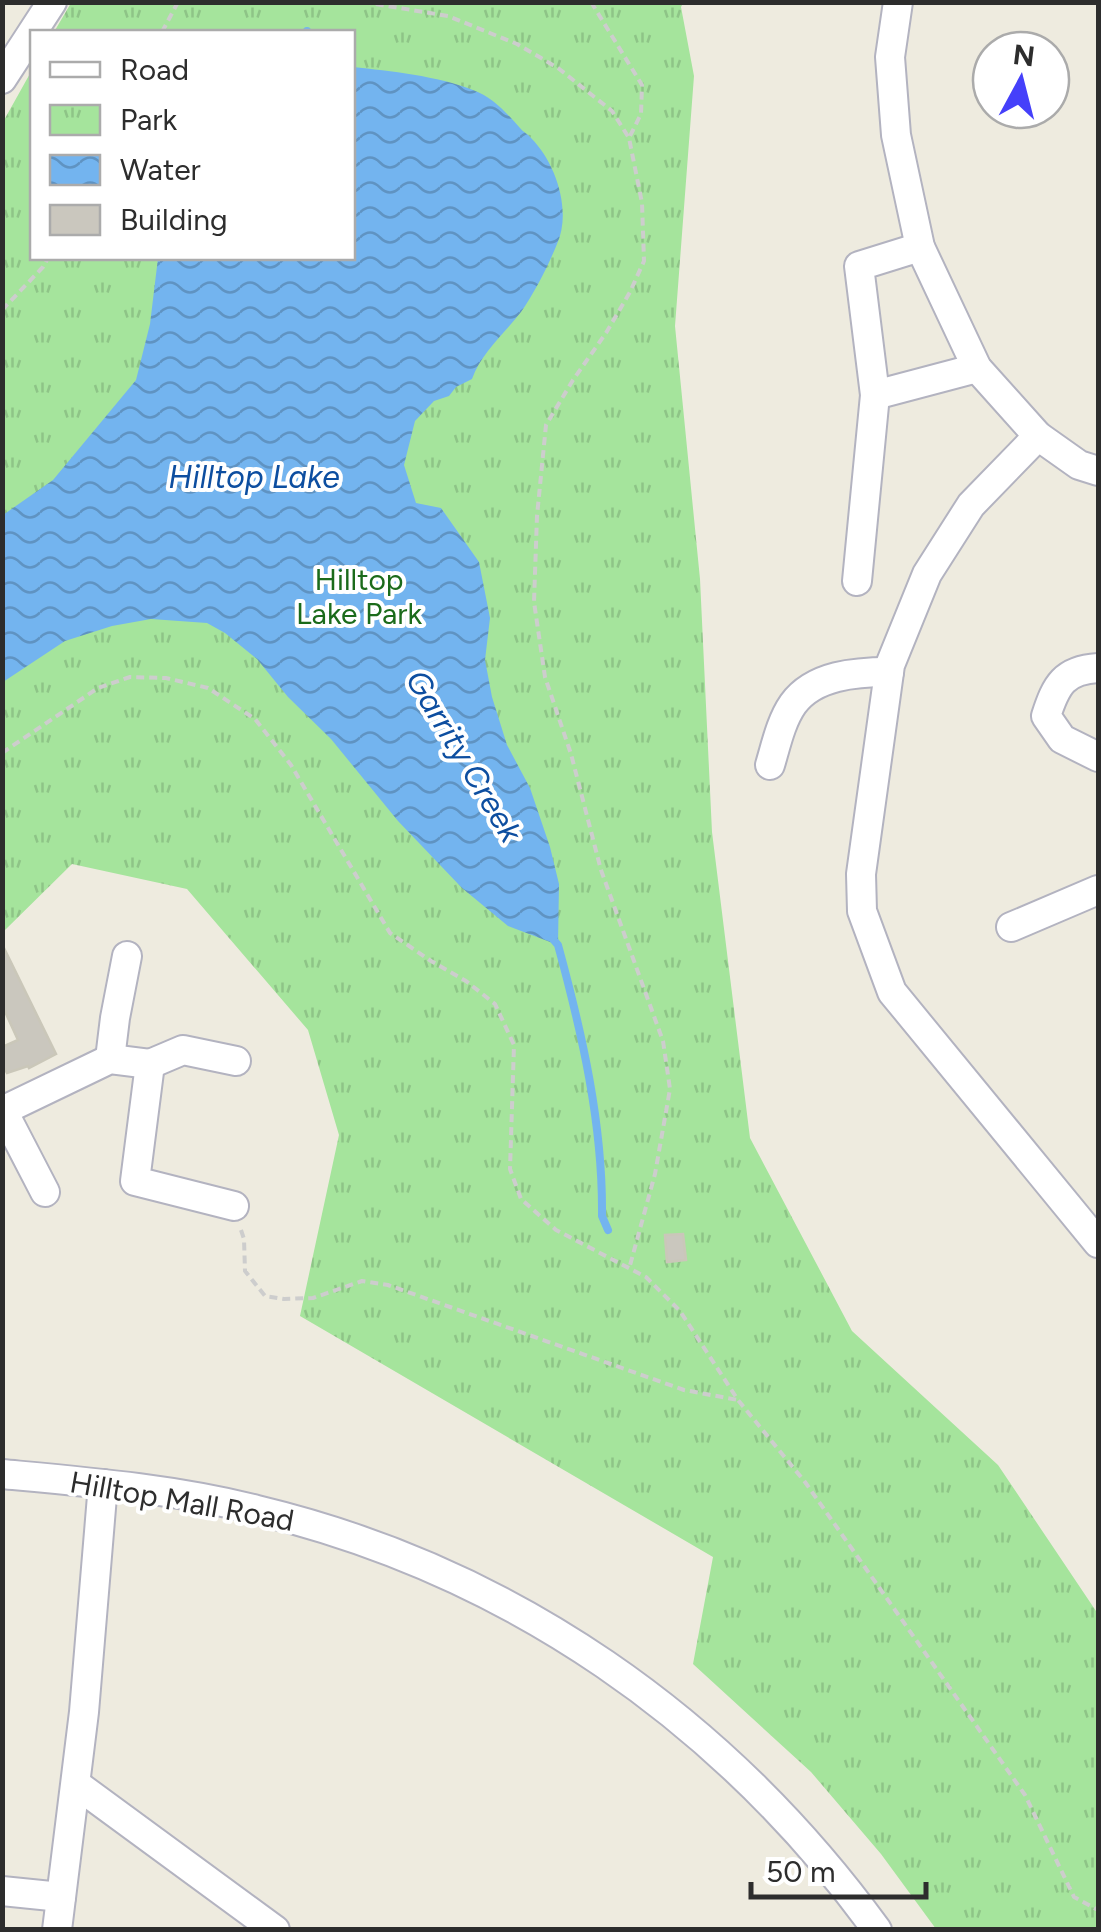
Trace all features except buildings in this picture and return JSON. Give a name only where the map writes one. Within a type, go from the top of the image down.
[{"type":"street","points":[[34,30],[52,2]]},
{"type":"street","points":[[898,2],[890,58],[896,135],[920,247],[977,368],[1038,436],[1080,465],[1098,471]]},
{"type":"street","points":[[2,79],[30,36]]},
{"type":"street","points":[[857,581],[875,395],[859,266],[920,247]]},
{"type":"street","points":[[875,395],[977,368]]},
{"type":"street","points":[[1038,436],[971,505],[953,532],[928,574],[889,672],[862,874],[862,911],[892,992],[1098,1243]]},
{"type":"street","points":[[1098,668],[1078,670],[1054,690],[1046,716],[1062,739],[1098,757]]},
{"type":"street","points":[[770,765],[794,702],[814,686],[833,677],[889,672]]},
{"type":"street","points":[[1011,926],[1098,890]]},
{"type":"street","points":[[110,1060],[127,956]]},
{"type":"street","points":[[44,1192],[3,1110],[110,1060],[150,1064],[183,1050],[236,1061]]},
{"type":"street","points":[[150,1064],[136,1181],[234,1206]]},
{"type":"street","name":"Hilltop Mall Road","points":[[2,1474],[220,1502],[339,1532],[447,1575],[528,1616],[648,1693],[736,1768],[816,1852],[877,1930]]},
{"type":"street","points":[[58,1930],[76,1784],[103,1484]]},
{"type":"street","points":[[76,1784],[275,1930]]},
{"type":"street","points":[[2,1892],[61,1897]]},
{"type":"path","points":[[163,30],[178,2]]},
{"type":"path","points":[[363,2],[448,16],[516,44],[558,68],[612,111],[629,138],[642,202],[644,261],[606,333],[546,425],[534,602],[545,677],[572,754],[601,870],[663,1041],[670,1089],[654,1174],[629,1268]]},
{"type":"path","points":[[591,2],[642,86],[641,114],[629,138]]},
{"type":"path","points":[[2,310],[47,260]]},
{"type":"path","points":[[2,753],[98,688],[130,677],[166,678],[208,688],[254,719],[291,765],[390,932],[495,1004],[514,1045],[510,1169],[521,1199],[556,1230],[646,1277],[680,1311],[738,1400],[806,1482],[1025,1796],[1074,1897],[1098,1910]]},
{"type":"path","points":[[234,1206],[244,1239],[245,1271],[265,1296],[313,1298],[362,1281],[388,1285],[684,1390],[738,1400]]},
{"type":"green space","name":"Hilltop Lake Park","points":[[71,3],[683,3],[694,76],[675,326],[700,579],[712,832],[750,1138],[852,1331],[998,1465],[1098,1614],[1098,1929],[936,1929],[881,1854],[811,1772],[693,1664],[713,1557],[300,1316],[339,1135],[308,1030],[187,889],[72,864],[3,932],[3,122],[30,74],[30,260],[355,260],[355,30],[55,30]]},
{"type":"water","name":"Hilltop Lake","points":[[355,67],[398,72],[473,90],[504,111],[548,160],[559,188],[563,217],[553,252],[521,312],[487,352],[472,379],[456,387],[449,396],[434,401],[415,421],[404,465],[416,503],[441,508],[479,562],[490,618],[485,660],[492,697],[507,745],[530,788],[550,847],[559,884],[558,945],[508,926],[462,888],[257,659],[207,623],[151,619],[112,626],[65,641],[3,682],[3,515],[53,480],[136,380],[150,324],[158,260],[355,260]]},
{"type":"waterway","name":"Garrity Creek","points":[[552,938],[558,945],[583,1045],[599,1147],[602,1216],[608,1230]]}]
